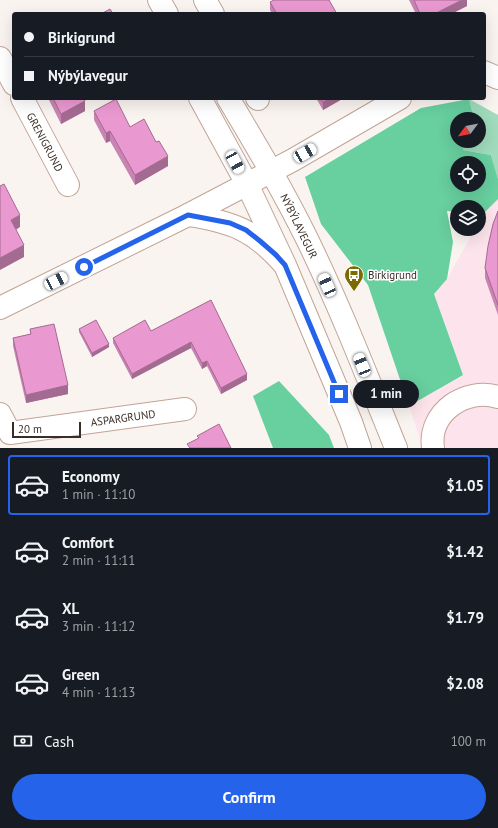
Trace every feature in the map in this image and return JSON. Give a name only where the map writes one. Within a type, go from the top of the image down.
[{"type":"street","points":[[159,0],[166,12]]},
{"type":"street","points":[[205,0],[212,12]]},
{"type":"street","points":[[0,58],[12,80]]},
{"type":"street","name":"GRENIGRUND","points":[[23,100],[68,185]]},
{"type":"street","points":[[201,100],[247,184],[285,265],[351,422],[360,448]]},
{"type":"street","name":"NÝBÝLAVEGUR","points":[[229,100],[271,172],[312,250],[396,448]]},
{"type":"street","points":[[0,308],[188,215],[271,172],[397,100]]},
{"type":"street","points":[[188,215],[230,223],[246,230],[276,255],[285,265]]},
{"type":"street","points":[[433,448],[433,432],[438,421],[445,411],[454,403],[474,395],[486,395],[498,398]]},
{"type":"street","name":"ASPARGRUND","points":[[0,414],[10,433],[186,409]]},
{"type":"shaded area","points":[[498,199],[498,448],[423,448],[409,406],[463,375],[434,294],[447,279],[471,236],[486,236],[486,211]]},
{"type":"green space","points":[[469,100],[471,100],[498,115],[498,179],[491,155],[463,150],[464,148],[486,148],[486,112],[472,112]]},
{"type":"green space","points":[[469,100],[472,112],[450,112],[450,148],[464,148],[463,150],[491,155],[498,179],[498,199],[486,211],[486,200],[450,200],[450,211],[447,211],[450,236],[452,236],[453,242],[447,279],[434,294],[463,375],[409,406],[368,285],[321,224],[305,177],[421,108]]},
{"type":"green space","points":[[279,381],[329,435],[334,448],[273,448],[253,396]]},
{"type":"building","points":[[274,0],[329,0],[336,12],[276,12],[270,2]]},
{"type":"building","points":[[414,0],[462,0],[438,12],[419,12]]},
{"type":"building","points":[[110,9],[112,12],[105,12]]},
{"type":"building","points":[[54,100],[85,101],[61,114]]},
{"type":"building","points":[[116,100],[130,127],[144,119],[156,142],[159,141],[168,156],[135,175],[110,131],[106,133],[94,111]]},
{"type":"building","points":[[4,184],[20,215],[11,220],[24,245],[0,258],[0,186]]},
{"type":"building","points":[[498,211],[498,305],[485,268],[493,224]]},
{"type":"building","points":[[211,300],[247,374],[221,388],[207,361],[202,363],[191,342],[132,374],[113,338],[145,320],[151,331]]},
{"type":"building","points":[[96,320],[109,344],[92,353],[79,329]]},
{"type":"building","points":[[54,324],[68,385],[26,395],[13,338],[31,334],[30,329]]},
{"type":"building","points":[[219,424],[231,448],[190,448],[187,444],[199,438],[197,436]]},
{"type":"place","name":"Birkigrund","points":[[354,292]]},
{"type":"route","points":[[84,267],[188,215],[230,223],[246,230],[276,255],[285,265],[339,394]]}]
